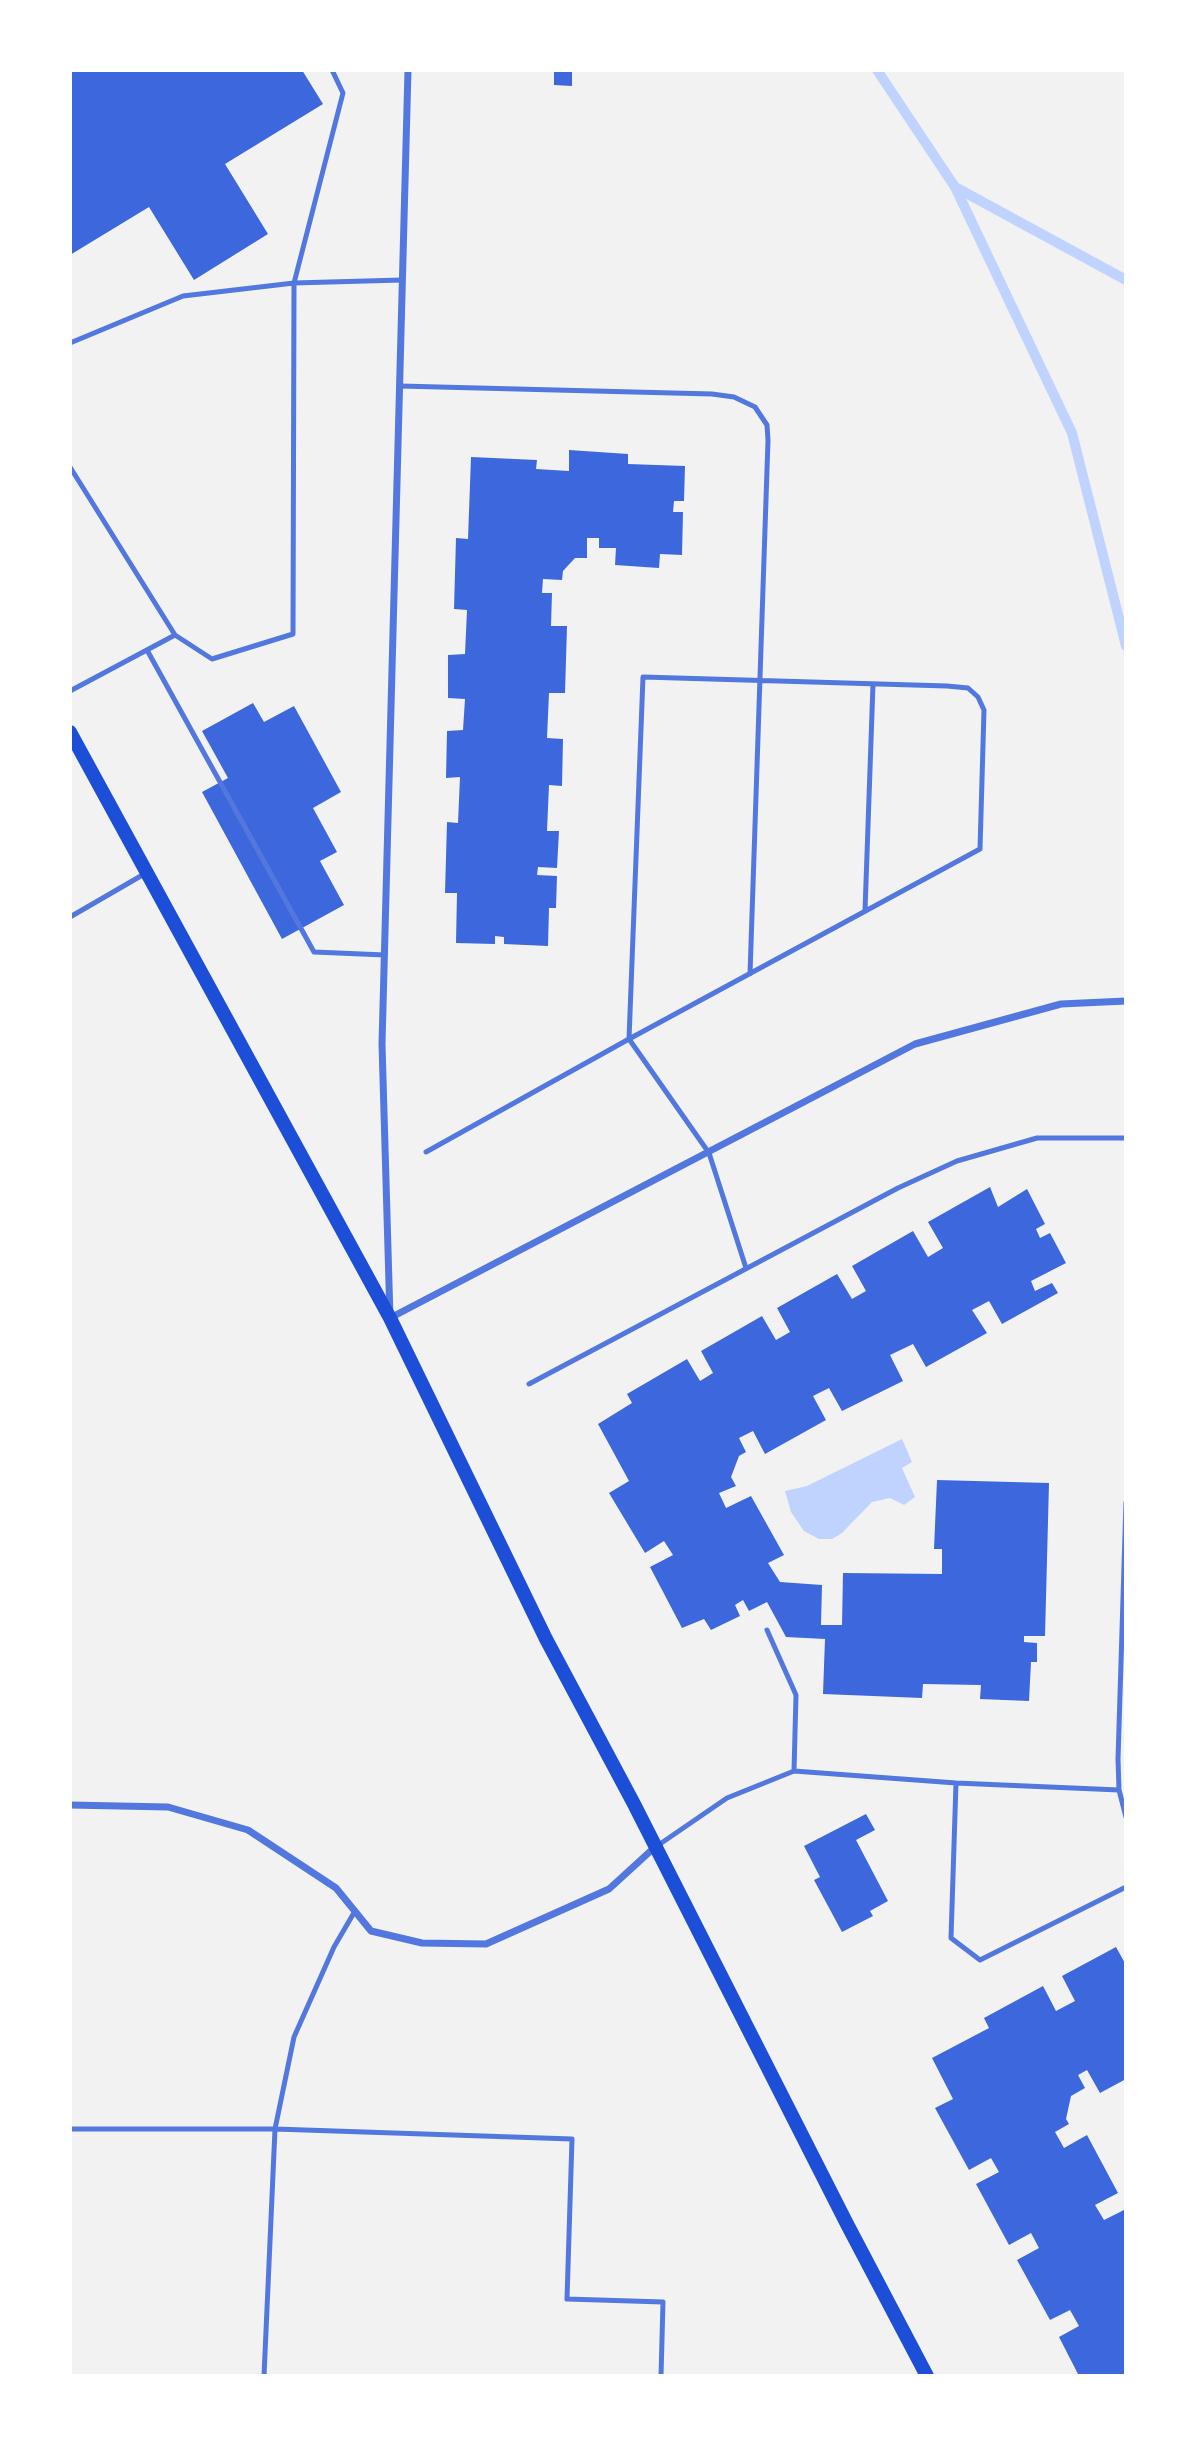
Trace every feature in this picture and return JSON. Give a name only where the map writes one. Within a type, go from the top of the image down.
[{"type":"main road","points":[[70,732],[390,1318],[547,1639],[927,2376]]},
{"type":"street","points":[[408,70],[382,1044],[390,1318],[915,1044],[1060,1004],[1126,1001]]},
{"type":"street","points":[[70,1805],[168,1807],[247,1830],[336,1888],[371,1931],[422,1943],[486,1944],[609,1889],[656,1847]]},
{"type":"lane","points":[[70,467],[175,635],[212,659],[293,634],[293,283],[343,93],[332,70]]},
{"type":"lane","points":[[70,343],[183,296],[293,283],[402,280]]},
{"type":"lane","points":[[400,386],[712,394],[734,397],[755,407],[766,425],[768,440],[750,974]]},
{"type":"lane","points":[[70,691],[175,635]]},
{"type":"lane","points":[[147,650],[314,952],[385,955]]},
{"type":"lane","points":[[426,1152],[629,1039],[980,849],[984,710],[978,697],[968,688],[643,677],[629,1039],[709,1153],[746,1268]]},
{"type":"lane","points":[[865,911],[873,684]]},
{"type":"lane","points":[[70,917],[148,872]]},
{"type":"lane","points":[[529,1384],[898,1188],[957,1161],[1037,1138],[1126,1138]]},
{"type":"lane","points":[[1126,1502],[1119,1790],[1126,1817]]},
{"type":"lane","points":[[767,1630],[796,1695],[794,1771]]},
{"type":"lane","points":[[656,1847],[727,1798],[794,1771],[956,1783],[1119,1790]]},
{"type":"lane","points":[[956,1783],[951,1938],[980,1960],[1126,1887]]},
{"type":"lane","points":[[264,2376],[275,2129],[294,2037],[334,1947],[355,1911]]},
{"type":"lane","points":[[70,2129],[275,2129],[572,2139],[567,2299],[663,2302],[661,2376]]},
{"type":"water","points":[[902,1439],[912,1462],[902,1468],[915,1497],[904,1505],[890,1498],[872,1502],[842,1533],[832,1539],[819,1539],[804,1531],[791,1512],[785,1491],[807,1486]]},
{"type":"building","points":[[70,70],[302,70],[323,104],[225,164],[268,234],[194,280],[149,207],[70,255]]},
{"type":"building","points":[[554,70],[572,70],[572,86],[554,85]]},
{"type":"building","points":[[569,450],[628,454],[628,464],[685,466],[684,501],[674,501],[673,512],[683,512],[682,555],[660,554],[659,568],[615,565],[616,548],[599,548],[599,538],[587,538],[587,558],[575,558],[563,571],[562,580],[543,579],[542,593],[552,593],[551,626],[567,626],[565,693],[549,693],[547,738],[563,739],[562,786],[549,785],[547,831],[559,831],[557,868],[538,867],[537,875],[557,876],[556,908],[549,908],[548,946],[504,944],[504,937],[495,936],[495,944],[456,943],[457,893],[445,893],[447,822],[458,823],[460,777],[446,778],[447,731],[463,730],[465,699],[448,698],[448,655],[465,654],[467,610],[454,609],[456,538],[468,539],[471,457],[537,460],[536,469],[569,471]]},
{"type":"building","points":[[253,703],[264,722],[294,706],[341,792],[313,808],[337,852],[320,861],[344,905],[282,939],[202,792],[228,778],[202,731]]},
{"type":"building","points":[[990,1187],[998,1207],[1027,1189],[1045,1224],[1036,1229],[1040,1238],[1050,1233],[1066,1263],[1031,1281],[1035,1291],[1052,1283],[1058,1293],[1002,1324],[989,1301],[972,1310],[987,1333],[926,1367],[913,1344],[890,1355],[903,1381],[842,1411],[829,1388],[813,1396],[826,1420],[765,1454],[753,1431],[739,1438],[746,1452],[739,1456],[731,1477],[736,1486],[719,1493],[726,1508],[751,1496],[784,1555],[768,1563],[780,1582],[822,1585],[821,1625],[842,1625],[843,1573],[942,1574],[942,1549],[934,1549],[937,1480],[1049,1483],[1045,1636],[1024,1636],[1024,1642],[1037,1643],[1037,1662],[1031,1662],[1029,1701],[980,1699],[981,1685],[923,1684],[922,1698],[823,1694],[825,1639],[786,1637],[767,1602],[749,1611],[743,1600],[735,1605],[740,1616],[711,1630],[704,1619],[682,1628],[650,1567],[673,1555],[664,1541],[645,1553],[609,1493],[629,1481],[598,1424],[632,1403],[627,1394],[687,1359],[700,1381],[713,1373],[701,1351],[762,1316],[776,1340],[790,1332],[777,1308],[837,1274],[852,1299],[866,1291],[852,1266],[913,1231],[928,1257],[943,1248],[928,1222]]},
{"type":"building","points":[[866,1814],[875,1830],[856,1840],[888,1901],[870,1911],[873,1916],[842,1932],[814,1880],[820,1877],[804,1846]]},
{"type":"building","points":[[1116,1947],[1126,1965],[1126,2079],[1100,2093],[1087,2070],[1078,2075],[1085,2088],[1071,2096],[1066,2119],[1069,2124],[1055,2132],[1064,2148],[1087,2135],[1118,2193],[1095,2205],[1104,2220],[1126,2209],[1126,2376],[1079,2376],[1059,2337],[1079,2326],[1070,2310],[1050,2320],[1017,2260],[1039,2248],[1031,2233],[1009,2245],[976,2184],[999,2172],[991,2158],[969,2170],[935,2108],[953,2099],[932,2058],[989,2028],[984,2018],[1043,1986],[1056,2011],[1075,2001],[1062,1976]]},
{"type":"waterway","points":[[877,70],[955,187],[1072,433],[1126,646]]},
{"type":"waterway","points":[[955,187],[1126,280]]}]
